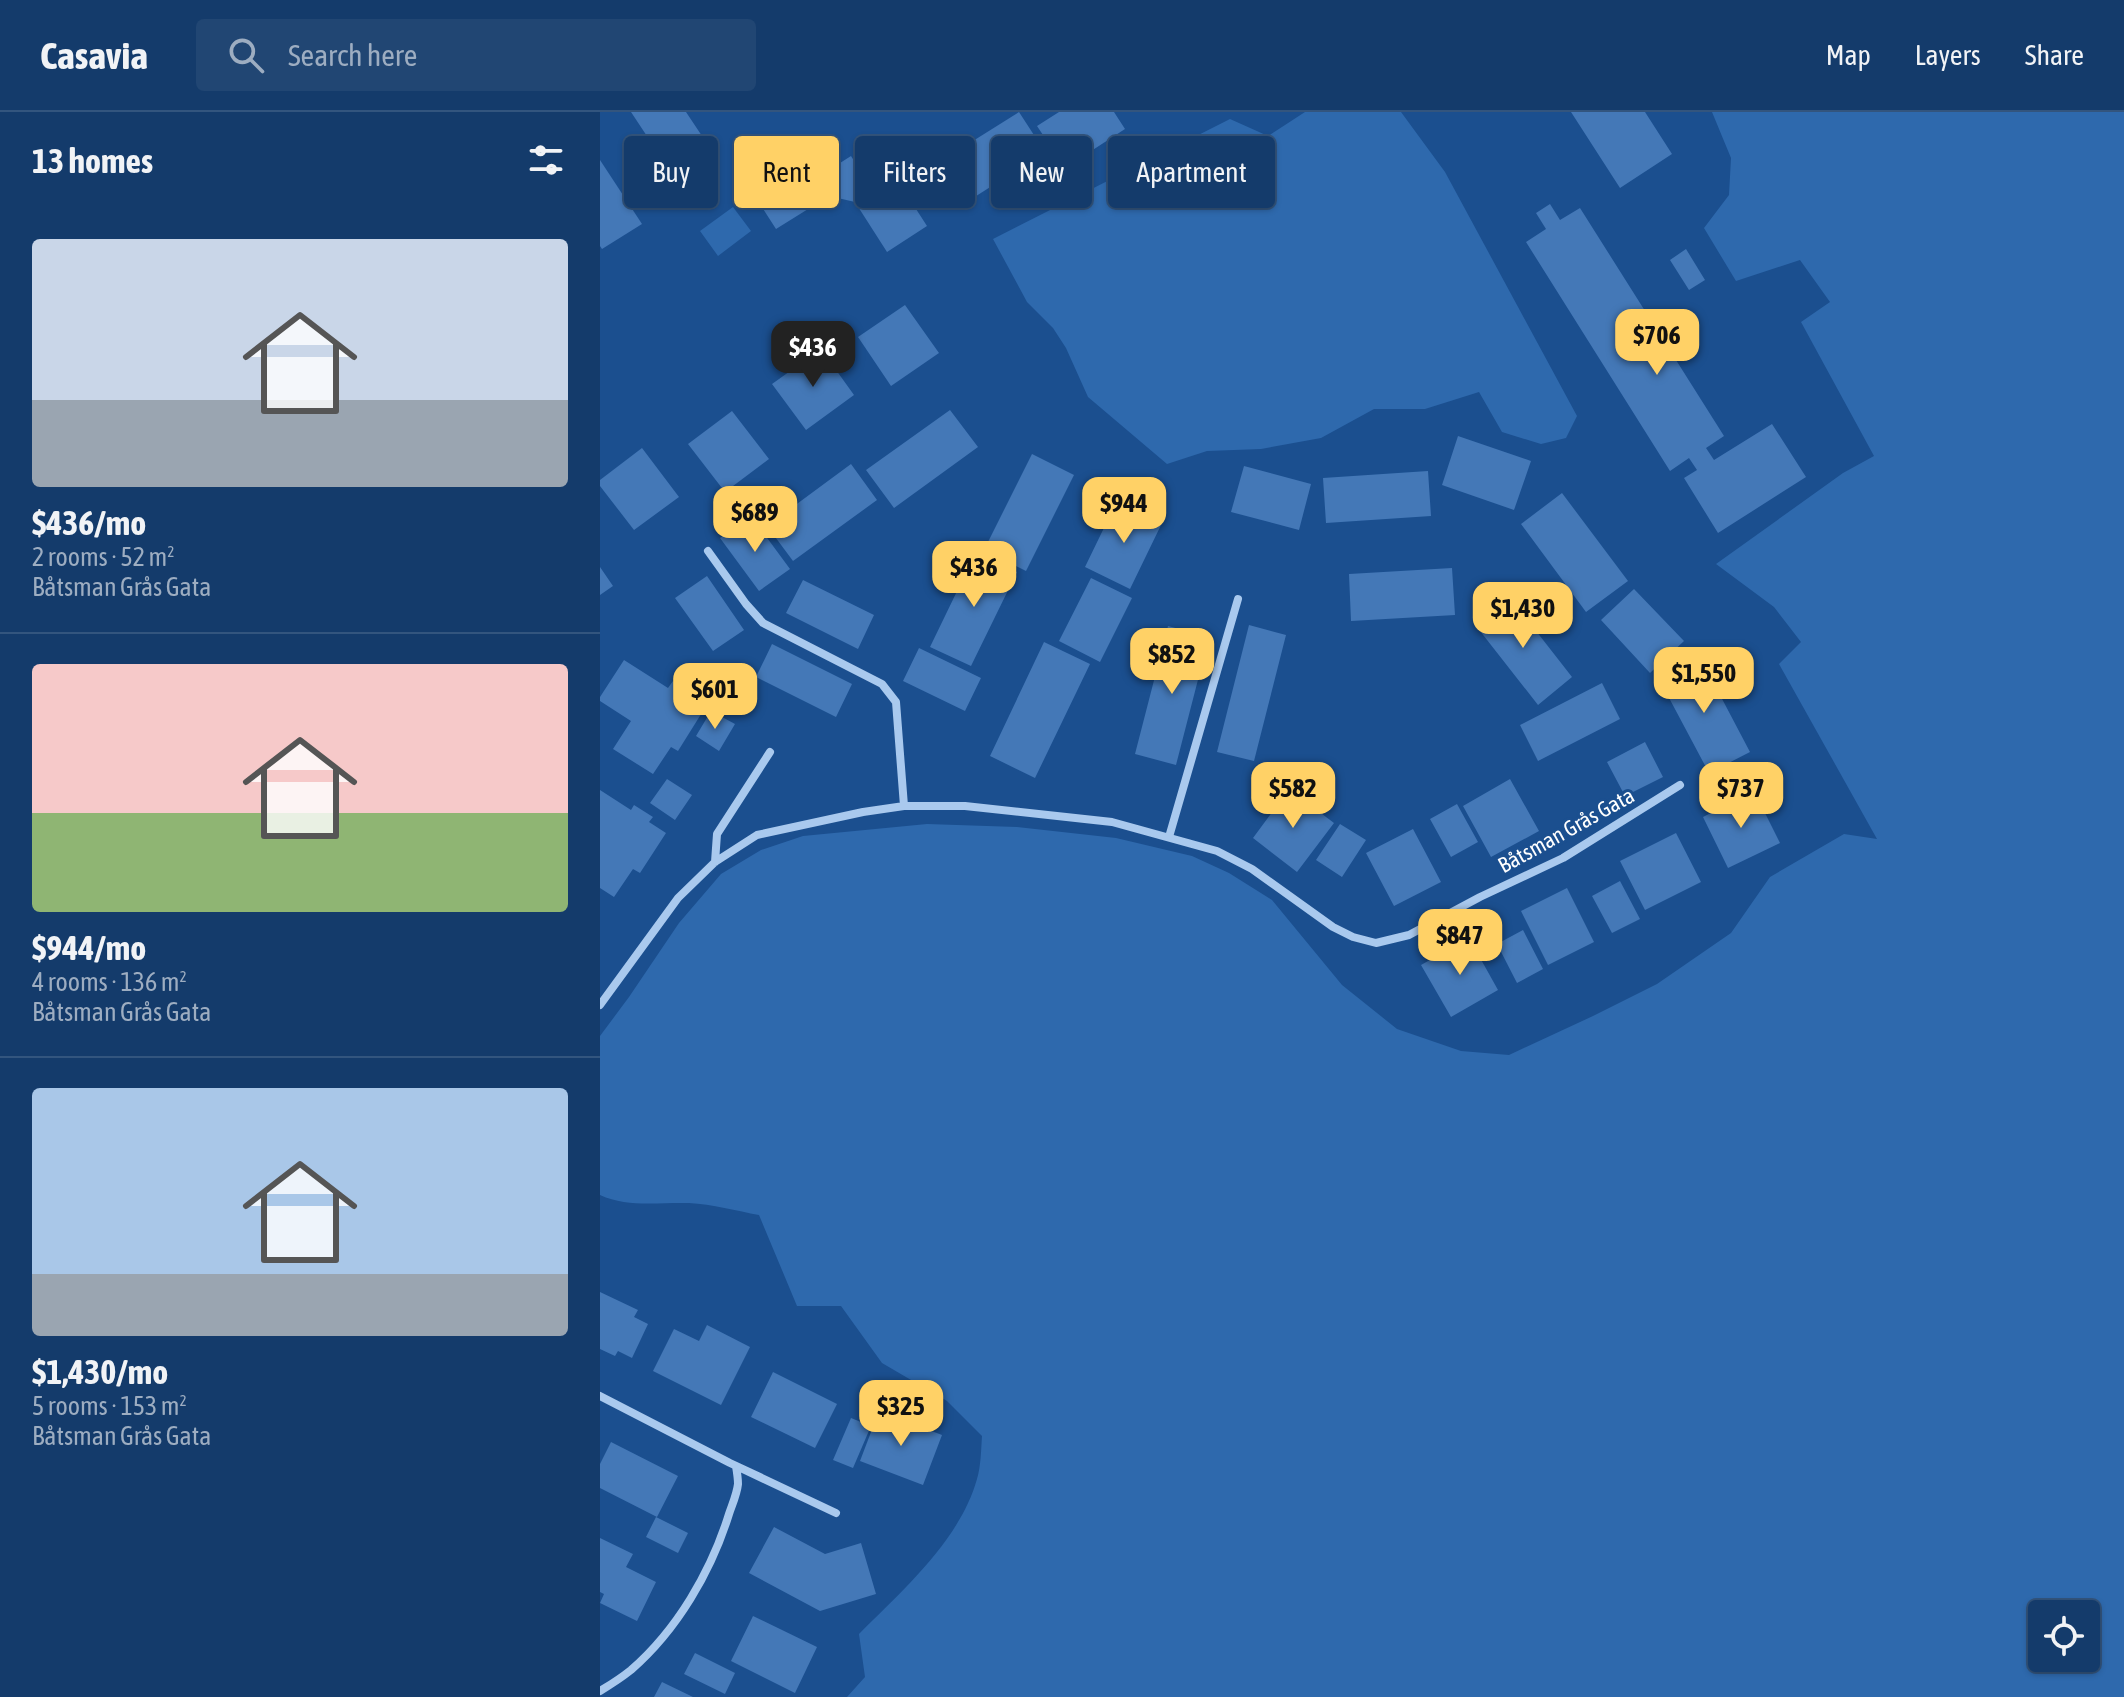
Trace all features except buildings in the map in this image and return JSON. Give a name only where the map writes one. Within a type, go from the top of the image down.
[{"type":"street","points":[[708,551],[763,623],[882,684],[896,702],[904,806]]},
{"type":"street","points":[[1169,837],[1238,599]]},
{"type":"street","points":[[715,862],[717,834],[770,752]]},
{"type":"street","name":"Båtsman Grås Gata","points":[[600,1005],[678,898],[715,862],[757,835],[863,812],[904,806],[965,806],[1112,822],[1217,851],[1252,869],[1333,927],[1376,943],[1409,935],[1563,858],[1680,785]]},
{"type":"street","points":[[600,1396],[836,1513]]},
{"type":"street","points":[[600,1691],[639,1663],[686,1605],[714,1558],[724,1532],[738,1487],[736,1466]]},
{"type":"shaded area","points":[[1305,112],[1401,112],[1445,172],[1577,416],[1566,438],[1541,444],[1502,432],[1479,392],[1425,409],[1374,409],[1321,438],[1261,449],[1207,451],[1167,464],[1088,397],[1066,348],[1053,328],[1027,302],[993,239],[1054,208],[1092,208],[1092,189],[1108,181],[1108,208],[1275,208],[1275,136],[1268,136]]},
{"type":"shaded area","points":[[1712,112],[2124,112],[2124,1697],[847,1697],[865,1677],[859,1634],[928,1563],[958,1523],[978,1474],[982,1436],[947,1401],[882,1363],[841,1306],[797,1306],[759,1215],[698,1204],[622,1202],[600,1195],[600,1036],[679,923],[721,874],[761,850],[803,836],[927,824],[1017,827],[1116,838],[1192,856],[1229,873],[1272,900],[1342,985],[1397,1029],[1461,1051],[1509,1055],[1657,984],[1731,933],[1770,877],[1844,834],[1877,839],[1779,664],[1801,642],[1774,607],[1716,564],[1843,473],[1874,456],[1801,322],[1830,302],[1800,260],[1736,281],[1704,228],[1729,195],[1731,158]]},
{"type":"shaded area","points":[[1230,119],[1268,136],[1196,136]]},
{"type":"shaded area","points":[[733,207],[751,231],[718,256],[700,231]]}]
